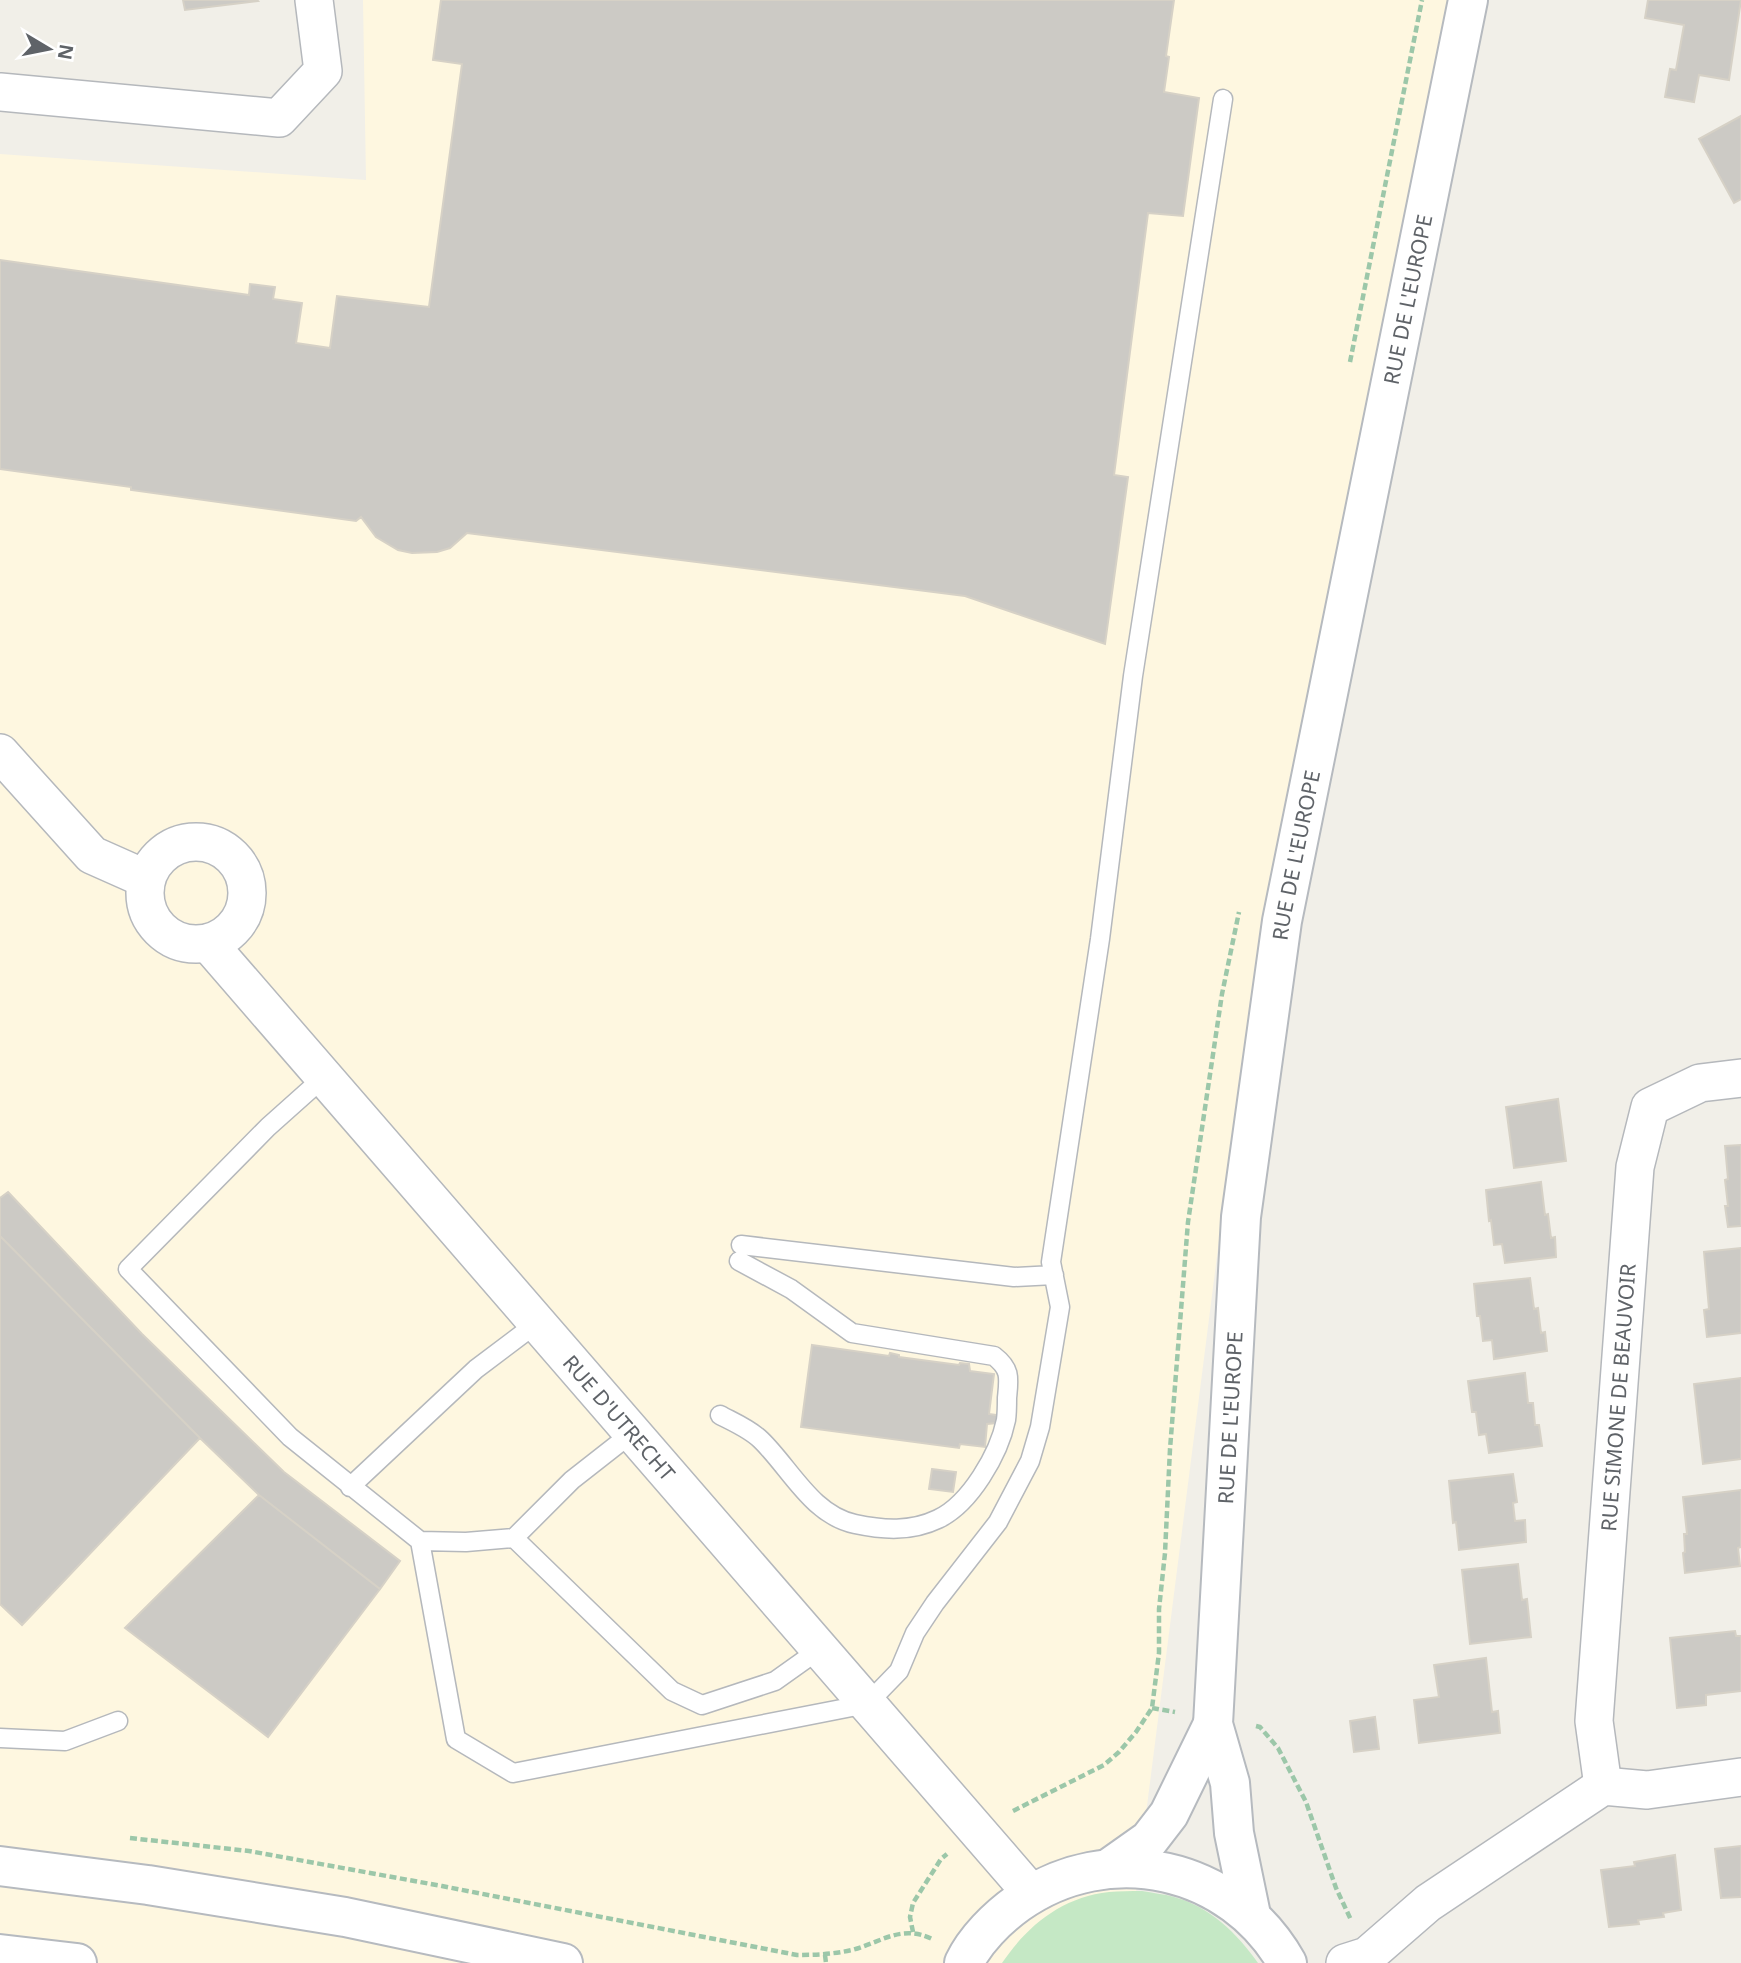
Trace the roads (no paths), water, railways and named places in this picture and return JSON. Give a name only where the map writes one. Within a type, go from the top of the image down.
[{"type":"street","points":[[0,92],[279,118],[323,71],[314,0]]},
{"type":"street","name":"RUE DE L'EUROPE","points":[[1251,1915],[1234,1833],[1230,1783],[1213,1724],[1241,1217],[1282,920],[1468,0]]},
{"type":"street","points":[[0,753],[92,855],[146,879]]},
{"type":"street","points":[[193,841],[210,843],[224,850],[233,857],[246,881],[247,897],[235,926],[223,937],[208,943],[190,945],[173,940],[159,929],[149,915],[144,897],[146,879],[152,865],[163,852],[177,844],[193,841]]},
{"type":"street","name":"RUE D'UTRECHT","points":[[208,943],[1032,1894]]},
{"type":"street","name":"RUE SIMONE DE BEAUVOIR","points":[[1603,1786],[1594,1721],[1635,1167],[1650,1107],[1700,1083],[1741,1078]]},
{"type":"street","name":"RUE DE L'EUROPE","points":[[1108,1869],[1149,1840],[1169,1814],[1213,1724]]},
{"type":"street","points":[[1356,1959],[1428,1903],[1603,1786],[1647,1790],[1741,1777]]},
{"type":"street","points":[[0,1866],[148,1885],[345,1917],[563,1963]]},
{"type":"street","points":[[964,1963],[986,1932],[1007,1911],[1032,1894],[1081,1873],[1108,1869],[1146,1869],[1184,1877],[1219,1893],[1251,1915],[1277,1945],[1287,1963]]},
{"type":"street","points":[[0,1954],[77,1963]]},
{"type":"lane","points":[[419,1541],[456,1739],[513,1773],[867,1704],[900,1671],[915,1633],[998,1522],[1030,1461],[1040,1427],[1060,1307],[1051,1262],[1100,939],[1133,676],[1223,99]]},
{"type":"lane","points":[[324,1077],[268,1127],[128,1269],[290,1437],[419,1541],[466,1542],[513,1538],[572,1480],[632,1433]]},
{"type":"lane","points":[[720,1415],[760,1438],[821,1508],[842,1521],[892,1529],[918,1527],[941,1518],[961,1501],[982,1476],[995,1453],[1006,1420],[1009,1377],[1004,1364],[994,1356],[852,1333],[740,1253],[1014,1277],[1054,1275]]},
{"type":"lane","points":[[351,1487],[476,1369],[537,1323]]},
{"type":"lane","points":[[513,1538],[672,1690],[702,1705],[775,1681],[820,1649]]},
{"type":"lane","points":[[0,1738],[65,1741],[118,1721]]}]
